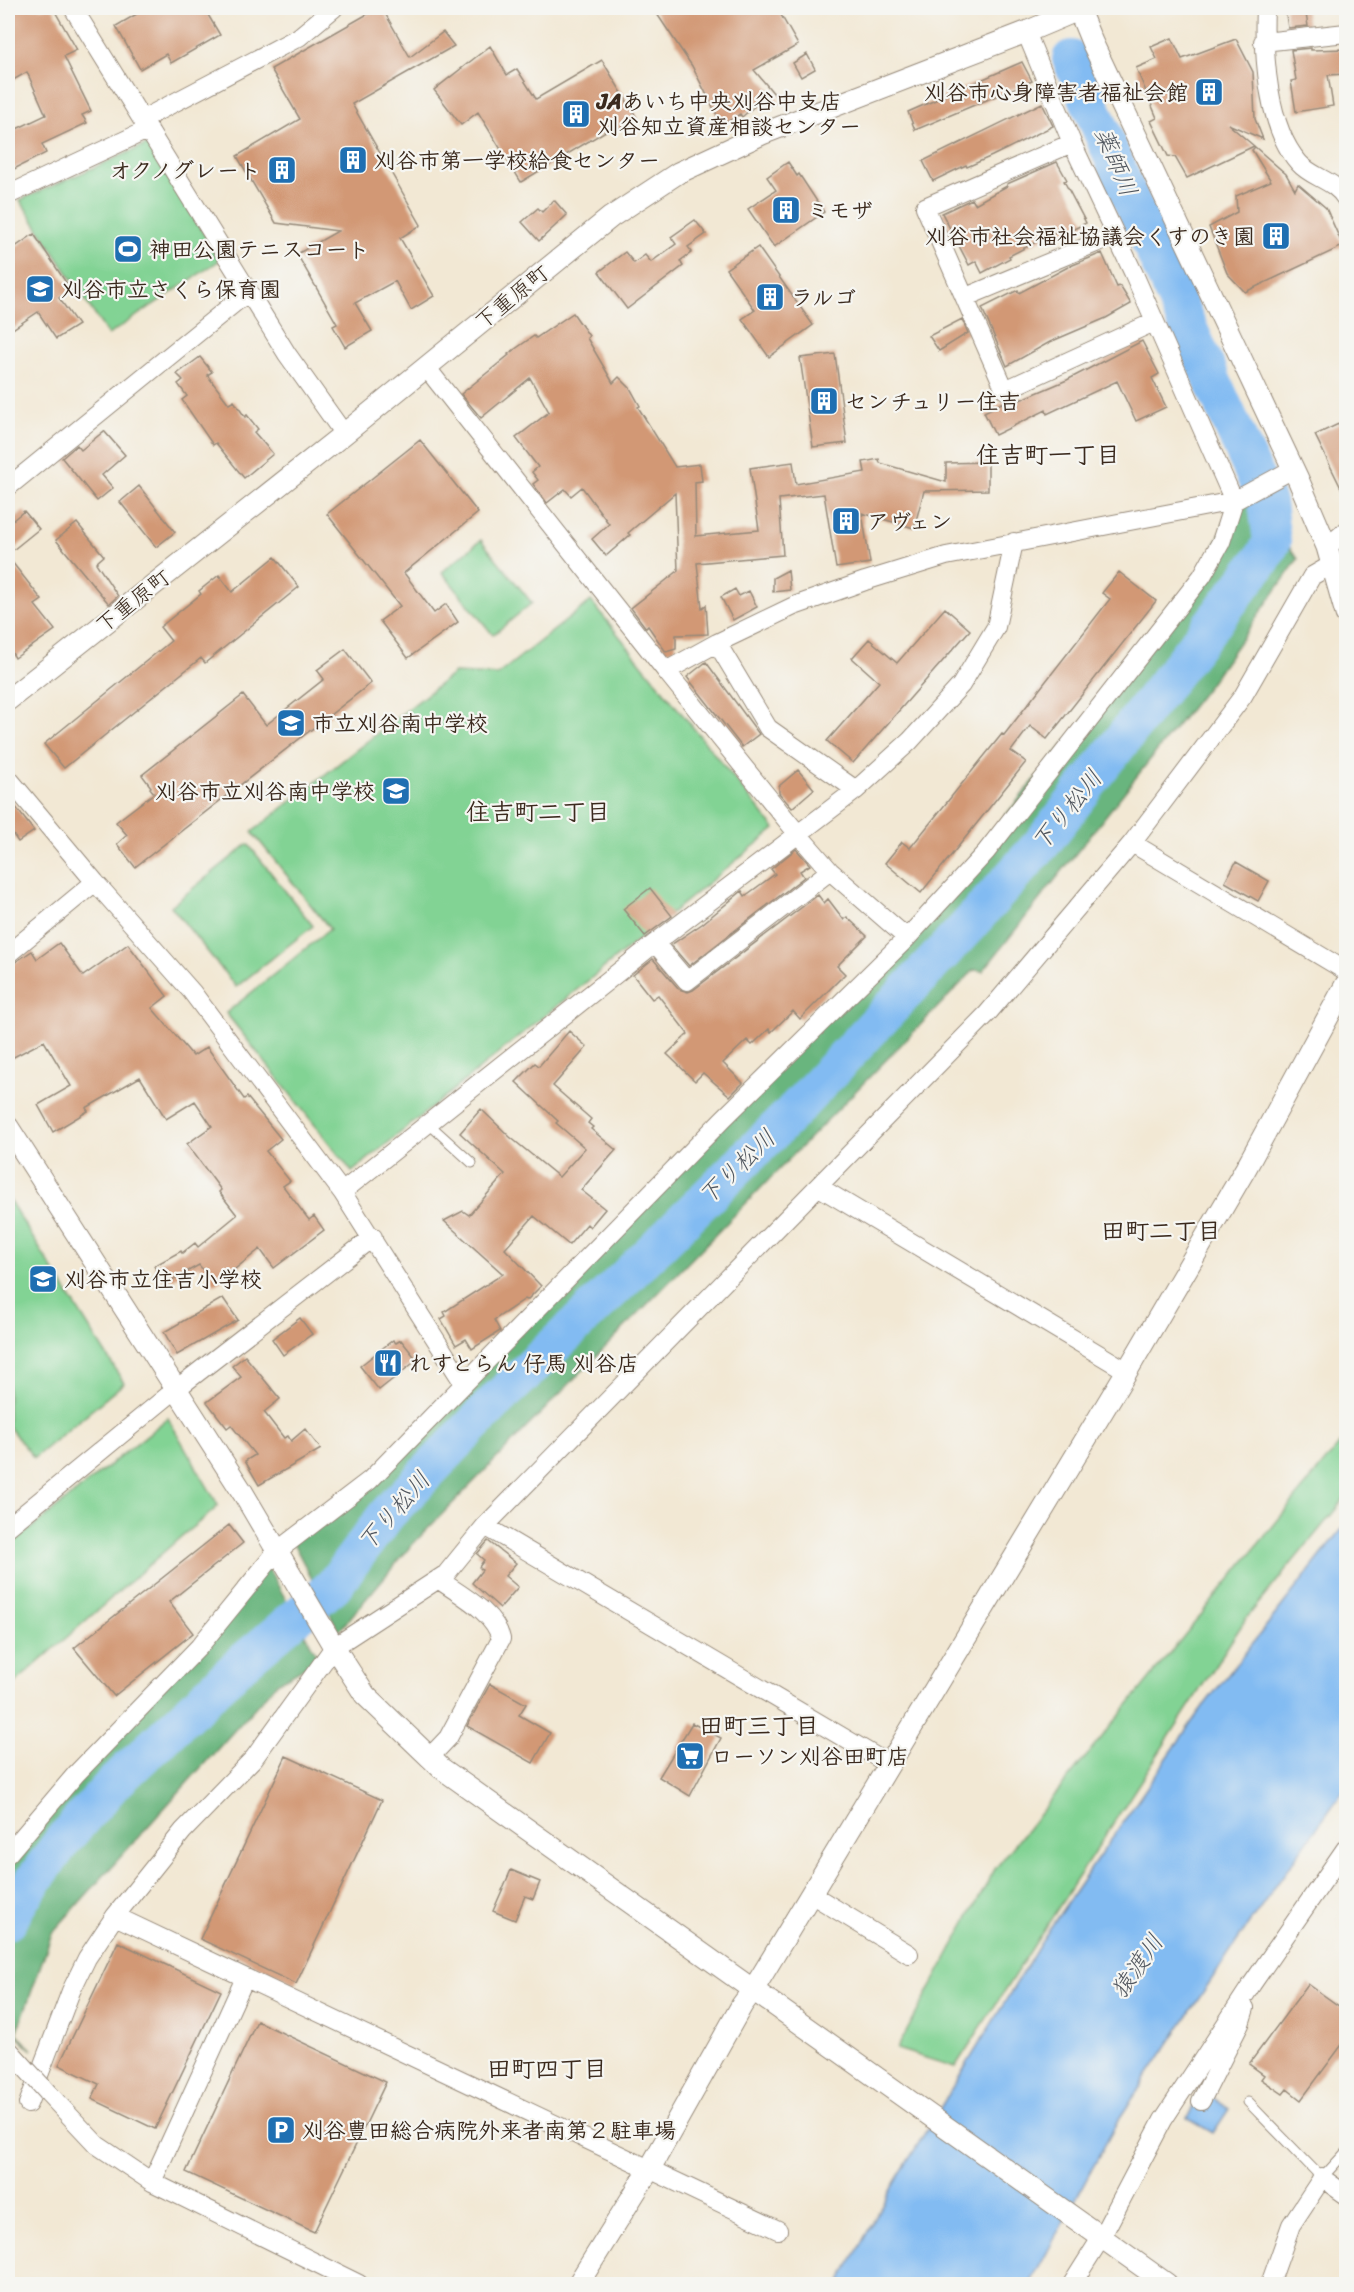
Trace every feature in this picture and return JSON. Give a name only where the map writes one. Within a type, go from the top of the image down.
[{"type":"street","points":[[73,8],[287,354],[344,434]]},
{"type":"street","points":[[8,195],[146,124],[299,37],[334,8]]},
{"type":"street","points":[[1080,8],[1293,469],[1330,556],[1347,614]]},
{"type":"street","name":"下重原町","points":[[8,700],[344,434],[611,217],[678,173],[762,134],[1026,32],[1080,8]]},
{"type":"street","points":[[1265,8],[1263,42],[1265,66],[1280,132],[1300,164],[1341,189],[1347,199]]},
{"type":"street","points":[[8,1854],[76,1774],[199,1647],[277,1551],[370,1480],[723,1119],[907,938],[986,852],[1202,576],[1221,542],[1234,501],[1072,143],[1026,32]]},
{"type":"street","points":[[1263,42],[1347,33]]},
{"type":"street","points":[[1072,143],[925,207],[1005,390],[1154,322]]},
{"type":"street","points":[[966,297],[1115,235]]},
{"type":"street","points":[[8,487],[248,292]]},
{"type":"street","points":[[426,367],[797,833],[830,871],[907,938]]},
{"type":"street","points":[[666,671],[717,643],[794,606],[865,580],[946,556],[1234,501],[1293,469]]},
{"type":"street","points":[[28,2104],[71,1991],[87,1958],[115,1916],[183,1831],[254,1758],[332,1644],[446,1574],[485,1526],[987,1014],[1132,843],[1243,696],[1312,576],[1330,556],[1347,531]]},
{"type":"street","points":[[342,1192],[655,943],[856,790],[910,741],[961,685],[996,627],[1014,542]]},
{"type":"street","points":[[717,643],[768,728],[856,790]]},
{"type":"street","points":[[8,778],[95,882],[192,992],[342,1192],[373,1237],[464,1384]]},
{"type":"street","points":[[1132,843],[1347,971]]},
{"type":"street","points":[[655,943],[687,981],[830,871]]},
{"type":"street","points":[[8,954],[95,882]]},
{"type":"street","points":[[578,2284],[649,2170],[742,2005],[812,1894],[1127,1371],[1246,1168],[1347,984]]},
{"type":"street","points":[[8,1127],[243,1493],[332,1644],[365,1695],[441,1768],[1167,2284]]},
{"type":"street","points":[[819,1187],[1127,1371]]},
{"type":"street","points":[[8,1527],[175,1390],[373,1237]]},
{"type":"street","points":[[485,1526],[890,1765]]},
{"type":"street","points":[[429,1758],[448,1738],[501,1639],[498,1628],[462,1593],[438,1579]]},
{"type":"street","points":[[1072,2284],[1101,2238],[1163,2120],[1252,1984],[1347,1848]]},
{"type":"street","points":[[812,1894],[909,1954]]},
{"type":"street","points":[[115,1916],[778,2230]]},
{"type":"street","points":[[152,2182],[245,1978]]},
{"type":"street","points":[[1201,2101],[1240,2024],[1252,1984]]},
{"type":"street","points":[[8,2048],[97,2145],[152,2182],[359,2284]]},
{"type":"street","points":[[1270,2284],[1291,2225],[1322,2178],[1347,2195]]},
{"type":"lane","points":[[429,1124],[472,1162]]},
{"type":"lane","points":[[1248,2103],[1322,2178],[1347,2152]]},
{"type":"green space","name":"神田公園テニスコート","points":[[148,144],[220,260],[108,335],[20,200]]},
{"type":"green space","points":[[1250,493],[1298,559],[1209,685],[983,971],[974,970],[410,1547],[339,1631],[292,1541],[370,1480],[899,945],[1202,576],[1234,501]]},
{"type":"green space","points":[[481,540],[532,603],[493,635],[442,572]]},
{"type":"green space","points":[[591,601],[775,829],[352,1172],[226,1013],[330,929],[252,832],[454,673],[497,675]]},
{"type":"green space","points":[[248,844],[313,926],[236,987],[171,906]]},
{"type":"green space","name":"刈谷市立住吉小学校","points":[[8,1198],[124,1383],[34,1458],[8,1426]]},
{"type":"green space","points":[[168,1418],[218,1505],[8,1689],[8,1547]]},
{"type":"green space","points":[[1346,1436],[1346,1497],[1245,1620],[955,2067],[897,2049],[995,1869]]},
{"type":"green space","points":[[266,1564],[319,1659],[277,1683],[52,1933],[17,2033],[32,2050],[8,2028],[8,1854]]},
{"type":"water","name":"猿渡川","points":[[1346,1524],[1346,1787],[1243,1932],[1119,2119],[1030,2284],[839,2284],[895,2182],[1050,1928],[1198,1713]]},
{"type":"water","points":[[1202,2090],[1229,2109],[1213,2133],[1187,2118]]},
{"type":"building","points":[[8,8],[53,8],[77,50],[64,56],[91,111],[82,115],[87,123],[42,144],[46,153],[8,172],[8,133],[46,115],[27,72],[8,83]]},
{"type":"building","points":[[147,8],[204,8],[220,35],[171,63],[166,54],[140,69],[116,26]]},
{"type":"building","points":[[378,8],[382,8],[410,57],[443,32],[454,46],[352,104],[421,225],[400,238],[434,296],[411,310],[395,281],[355,303],[372,331],[345,347],[333,326],[337,324],[297,254],[338,231],[276,223],[237,156],[300,119],[271,69]]},
{"type":"building","points":[[653,8],[777,8],[798,45],[754,70],[780,101],[761,109],[757,104],[742,117],[740,114],[722,125],[692,66]]},
{"type":"building","points":[[1285,8],[1305,8],[1308,26],[1288,28]]},
{"type":"building","name":"刈谷市心身障害者福祉会館","points":[[1172,38],[1182,59],[1236,39],[1253,72],[1255,119],[1263,139],[1228,124],[1254,146],[1187,178],[1175,157],[1168,156],[1151,121],[1157,118],[1136,68],[1157,59],[1151,47]]},
{"type":"building","points":[[490,46],[507,75],[517,69],[536,99],[602,60],[637,118],[617,130],[614,126],[521,182],[478,112],[461,125],[434,90]]},
{"type":"building","points":[[1311,48],[1311,50],[1347,49],[1347,74],[1328,75],[1333,106],[1296,112],[1291,81],[1296,80],[1291,50]]},
{"type":"building","points":[[807,54],[815,69],[801,77],[793,63]]},
{"type":"building","points":[[1022,62],[1032,81],[915,130],[908,112]]},
{"type":"building","points":[[1042,103],[1053,126],[992,156],[967,167],[966,165],[933,181],[923,161]]},
{"type":"building","name":"刈谷市社会福祉協議会くすのき園","points":[[1255,147],[1286,174],[1295,190],[1298,184],[1326,208],[1343,246],[1245,292],[1227,273],[1209,227],[1237,212],[1236,196],[1271,181],[1252,150]]},
{"type":"building","name":"ミモザ","points":[[788,162],[797,176],[799,174],[824,212],[774,247],[748,209],[776,190],[767,177]]},
{"type":"building","points":[[1057,162],[1067,180],[1064,181],[1086,223],[1060,236],[1057,231],[982,273],[976,261],[969,265],[942,213],[972,199],[975,204],[1007,184]]},
{"type":"building","points":[[554,200],[567,215],[539,241],[522,222],[538,208],[542,212]]},
{"type":"building","points":[[695,220],[706,234],[688,247],[692,252],[680,261],[683,266],[627,309],[599,272],[625,252],[634,263],[645,255],[651,262],[676,244],[671,237]]},
{"type":"building","points":[[34,234],[71,290],[59,298],[78,325],[56,339],[38,312],[8,332],[8,252]]},
{"type":"building","name":"ラルゴ","points":[[758,247],[813,325],[769,357],[742,319],[755,310],[726,269]]},
{"type":"building","points":[[1102,253],[1117,287],[1120,286],[1131,304],[1106,318],[1050,342],[1007,366],[982,308]]},
{"type":"building","points":[[573,313],[589,336],[587,338],[613,383],[619,377],[630,388],[640,406],[638,407],[675,467],[700,464],[702,481],[695,482],[696,536],[759,530],[750,468],[793,462],[796,484],[865,472],[863,462],[879,459],[880,463],[946,482],[946,463],[988,462],[988,490],[924,491],[914,528],[862,513],[870,563],[836,568],[824,494],[779,499],[783,555],[697,563],[702,608],[706,605],[708,634],[676,635],[676,649],[666,652],[648,626],[646,628],[631,608],[678,571],[675,493],[628,533],[630,535],[606,556],[592,539],[609,524],[582,487],[571,496],[565,489],[547,503],[533,484],[538,480],[532,472],[538,467],[516,438],[549,412],[530,378],[481,418],[461,394],[508,354]]},
{"type":"building","points":[[962,319],[968,333],[939,351],[929,336]]},
{"type":"building","points":[[1142,341],[1159,374],[1152,378],[1166,407],[1136,421],[1117,381],[1047,414],[1046,410],[995,435],[984,412],[1018,396],[1020,400],[1067,380]]},
{"type":"building","name":"センチュリー住吉","points":[[835,354],[847,443],[813,447],[800,358]]},
{"type":"building","points":[[200,357],[212,372],[207,375],[229,404],[234,401],[245,417],[247,415],[258,429],[254,432],[273,454],[244,478],[216,443],[213,445],[182,400],[187,396],[178,384],[183,380],[177,374]]},
{"type":"building","points":[[1347,420],[1347,500],[1315,435]]},
{"type":"building","points":[[104,431],[125,455],[102,475],[113,488],[97,501],[62,458],[77,445],[81,450]]},
{"type":"building","points":[[420,440],[478,513],[404,573],[434,613],[446,604],[458,622],[408,658],[380,621],[400,606],[327,514]]},
{"type":"building","points":[[139,486],[175,532],[156,547],[120,502]]},
{"type":"building","points":[[24,511],[39,529],[8,554],[8,524]]},
{"type":"building","points":[[77,523],[104,556],[96,563],[118,596],[109,604],[56,540]]},
{"type":"building","points":[[8,557],[42,600],[35,605],[55,630],[15,658],[8,646]]},
{"type":"building","points":[[275,557],[299,587],[205,663],[201,658],[64,768],[44,744],[171,641],[160,627],[201,594],[199,591],[219,575],[232,592]]},
{"type":"building","points":[[788,570],[790,590],[773,592],[773,578]]},
{"type":"building","points":[[1119,572],[1156,601],[1047,739],[1030,726],[1011,751],[1026,762],[921,893],[885,863],[902,842],[910,848],[1002,734],[1004,735],[1110,599],[1102,593]]},
{"type":"building","points":[[735,589],[739,596],[749,591],[757,607],[733,620],[721,597]]},
{"type":"building","points":[[945,608],[970,630],[853,763],[827,741],[879,682],[852,658],[869,639],[897,663]]},
{"type":"building","points":[[345,649],[371,683],[135,867],[117,844],[127,835],[116,822],[154,793],[142,775],[243,695],[266,725],[324,679],[317,670]]},
{"type":"building","points":[[706,662],[759,734],[742,747],[687,677]]},
{"type":"building","points":[[798,770],[814,789],[792,808],[779,793],[779,786]]},
{"type":"building","points":[[8,797],[34,831],[18,842],[8,827]]},
{"type":"building","points":[[796,849],[810,865],[800,871],[804,877],[689,966],[671,945],[702,924],[742,891],[745,896],[775,874],[771,869]]},
{"type":"building","points":[[1236,862],[1269,881],[1258,901],[1225,882]]},
{"type":"building","points":[[650,888],[672,916],[645,936],[623,909]]},
{"type":"building","points":[[818,895],[824,903],[828,899],[844,920],[847,917],[867,936],[837,966],[845,974],[800,1019],[793,1011],[771,1032],[769,1029],[752,1045],[747,1040],[723,1063],[743,1083],[730,1096],[703,1073],[695,1081],[667,1054],[688,1034],[658,995],[652,999],[633,975],[653,959],[679,989],[688,992],[693,990]]},
{"type":"building","points":[[59,943],[83,976],[128,944],[167,996],[152,1008],[193,1056],[207,1047],[244,1099],[247,1097],[281,1139],[266,1151],[290,1181],[283,1186],[309,1220],[314,1216],[324,1230],[274,1268],[260,1249],[215,1285],[199,1265],[165,1284],[154,1266],[181,1251],[182,1253],[195,1243],[198,1247],[237,1215],[187,1144],[212,1126],[195,1101],[166,1119],[140,1077],[86,1108],[88,1111],[53,1132],[38,1105],[71,1086],[44,1041],[8,1060],[8,967],[32,951],[37,959]]},
{"type":"building","points":[[569,1031],[587,1047],[553,1086],[591,1119],[588,1123],[593,1127],[591,1129],[616,1150],[581,1190],[605,1209],[590,1227],[587,1224],[569,1245],[534,1216],[505,1249],[541,1286],[527,1300],[525,1299],[494,1320],[500,1331],[472,1349],[466,1339],[456,1345],[441,1319],[446,1316],[444,1312],[503,1274],[444,1221],[463,1211],[469,1215],[505,1174],[460,1133],[481,1109],[510,1137],[559,1177],[585,1148],[556,1123],[558,1121],[516,1082],[535,1063],[539,1066]]},
{"type":"building","points":[[223,1298],[238,1320],[177,1355],[164,1332]]},
{"type":"building","points":[[300,1318],[312,1334],[283,1355],[272,1339]]},
{"type":"building","name":"れすとらん 仔馬 刈谷店","points":[[393,1340],[396,1343],[401,1340],[417,1360],[379,1390],[360,1366]]},
{"type":"building","points":[[245,1356],[280,1399],[264,1412],[284,1438],[288,1436],[291,1441],[305,1429],[321,1449],[259,1485],[245,1461],[255,1455],[231,1425],[227,1428],[207,1402],[241,1377],[232,1366]]},
{"type":"building","points":[[229,1525],[243,1543],[169,1602],[193,1633],[114,1696],[74,1648]]},
{"type":"building","points":[[488,1541],[516,1563],[505,1576],[518,1587],[500,1608],[472,1583],[482,1570],[479,1567],[484,1560],[477,1554]]},
{"type":"building","points":[[490,1684],[526,1704],[519,1715],[550,1733],[533,1763],[467,1726]]},
{"type":"building","points":[[692,1723],[721,1738],[690,1796],[659,1777]]},
{"type":"building","points":[[286,1756],[382,1800],[296,1984],[200,1939]]},
{"type":"building","points":[[511,1870],[540,1882],[533,1899],[525,1896],[515,1920],[493,1911]]},
{"type":"building","points":[[118,1942],[221,1991],[155,2129],[92,2099],[99,2084],[59,2065]]},
{"type":"building","points":[[1308,1984],[1347,2012],[1347,2038],[1301,2100],[1287,2089],[1283,2094],[1261,2079],[1264,2075],[1249,2064]]},
{"type":"building","points":[[257,2021],[386,2082],[314,2232],[186,2172]]},
{"type":"waterway","name":"下り松川","points":[[8,1921],[23,1895],[63,1840],[111,1786],[242,1663],[333,1586],[387,1514],[500,1397],[622,1281],[789,1116],[966,928],[1043,842],[1263,558],[1272,542],[1267,503],[1124,184],[1071,59]]},
{"type":"place","name":"刈谷市心身障害者福祉会館","points":[[1209,92]]},
{"type":"place","name":"JAあいち中央刈谷中支店 刈谷知立資産相談センター","points":[[576,114]]},
{"type":"place","name":"刈谷市第一学校給食センター","points":[[353,160]]},
{"type":"place","name":"オクノグレート","points":[[282,170]]},
{"type":"place","name":"ミモザ","points":[[786,210]]},
{"type":"place","name":"刈谷市社会福祉協議会くすのき園","points":[[1276,236]]},
{"type":"place","name":"神田公園テニスコート","points":[[128,249]]},
{"type":"place","name":"刈谷市立さくら保育園","points":[[40,289]]},
{"type":"place","name":"ラルゴ","points":[[770,297]]},
{"type":"place","name":"センチュリー住吉","points":[[824,401]]},
{"type":"place","name":"アヴェン","points":[[846,521]]},
{"type":"place","name":"市立刈谷南中学校","points":[[291,723]]},
{"type":"place","name":"刈谷市立刈谷南中学校","points":[[396,791]]},
{"type":"place","name":"刈谷市立住吉小学校","points":[[43,1279]]},
{"type":"place","name":"れすとらん 仔馬 刈谷店","points":[[388,1363]]},
{"type":"place","name":"ローソン刈谷田町店","points":[[690,1756]]},
{"type":"place","name":"刈谷豊田総合病院外来者南第２駐車場","points":[[281,2130]]},
{"type":"district","name":"住吉町一丁目","points":[[1048,455]]},
{"type":"district","name":"住吉町二丁目","points":[[538,812]]},
{"type":"district","name":"田町二丁目","points":[[1161,1231]]},
{"type":"district","name":"田町三丁目","points":[[759,1726]]},
{"type":"district","name":"田町四丁目","points":[[547,2069]]},
{"type":"water label","name":"薬師川","points":[[1116,162]]}]
